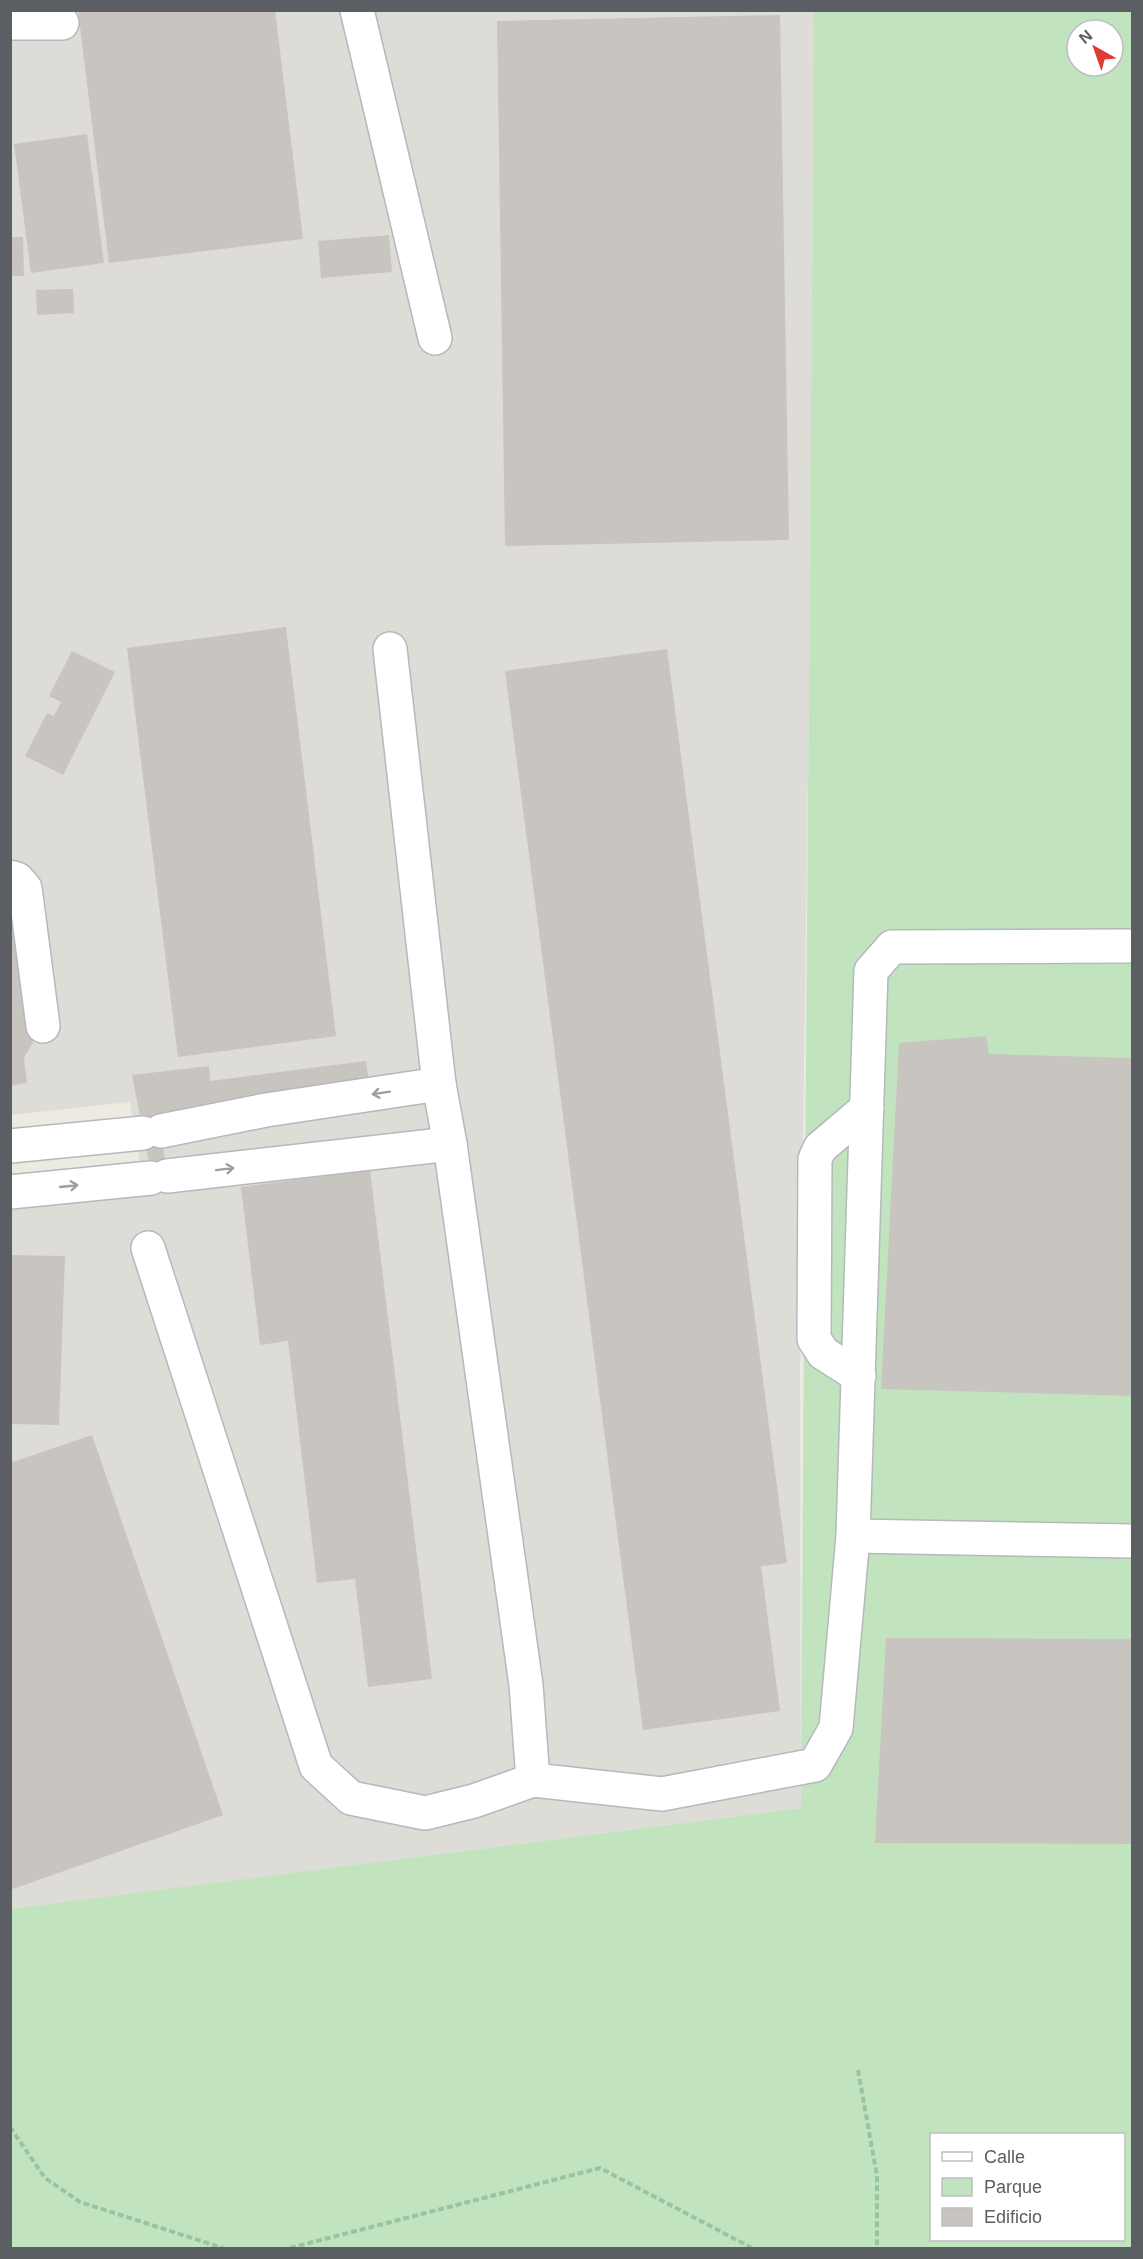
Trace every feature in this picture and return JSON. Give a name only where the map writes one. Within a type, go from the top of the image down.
[{"type":"lane","points":[[357,10],[435,338]]},
{"type":"lane","points":[[10,23],[62,23]]},
{"type":"lane","points":[[390,649],[439,1084],[450,1144],[526,1685],[532,1780]]},
{"type":"lane","points":[[10,877],[17,879],[25,888],[43,1026]]},
{"type":"lane","points":[[148,1248],[316,1766],[351,1798],[425,1813],[474,1801],[532,1780],[662,1794],[815,1765],[836,1728],[853,1536],[871,971],[892,947],[1128,946]]},
{"type":"lane","points":[[10,1146],[152,1132],[266,1110],[439,1084]]},
{"type":"lane","points":[[859,1376],[823,1353],[814,1340],[815,1158],[820,1148],[867,1108]]},
{"type":"lane","points":[[10,1192],[450,1144]]},
{"type":"lane","points":[[853,1536],[1132,1541]]},
{"type":"path","points":[[858,2070],[877,2176],[877,2248]]},
{"type":"path","points":[[10,2127],[45,2178],[80,2202],[222,2248]]},
{"type":"path","points":[[290,2248],[600,2168],[752,2248]]},
{"type":"shaded area","points":[[10,11],[814,11],[810,620],[800,1367],[801,1808],[11,1909],[11,1210],[144,1188],[130,1102],[11,1115]]},
{"type":"green space","points":[[814,11],[1132,11],[1132,2248],[11,2248],[10,1909],[801,1808]]},
{"type":"building","points":[[78,10],[275,10],[303,239],[109,263]]},
{"type":"building","points":[[780,15],[789,540],[505,546],[497,21]]},
{"type":"building","points":[[87,134],[104,263],[31,273],[14,144]]},
{"type":"building","points":[[389,235],[392,272],[321,278],[318,241]]},
{"type":"building","points":[[10,237],[23,237],[24,276],[10,276]]},
{"type":"building","points":[[73,289],[74,313],[37,315],[36,290]]},
{"type":"building","points":[[286,627],[336,1036],[178,1057],[127,648]]},
{"type":"building","points":[[667,649],[787,1563],[761,1566],[780,1711],[643,1730],[505,671]]},
{"type":"building","points":[[72,651],[115,672],[63,775],[25,756],[47,713],[54,716],[61,702],[49,696]]},
{"type":"building","points":[[10,900],[36,1037],[24,1058],[27,1083],[10,1086]]},
{"type":"building","points":[[986,1036],[989,1054],[1132,1058],[1132,1396],[881,1389],[899,1043]]},
{"type":"building","points":[[366,1061],[370,1092],[161,1131],[169,1191],[155,1193],[132,1075],[209,1066],[210,1081]]},
{"type":"building","points":[[370,1170],[432,1679],[368,1687],[355,1579],[317,1583],[288,1341],[260,1345],[241,1187]]},
{"type":"building","points":[[10,1255],[65,1256],[59,1425],[10,1424]]},
{"type":"building","points":[[92,1435],[223,1815],[10,1890],[10,1463]]},
{"type":"building","points":[[886,1638],[1132,1639],[1132,1844],[875,1843]]}]
